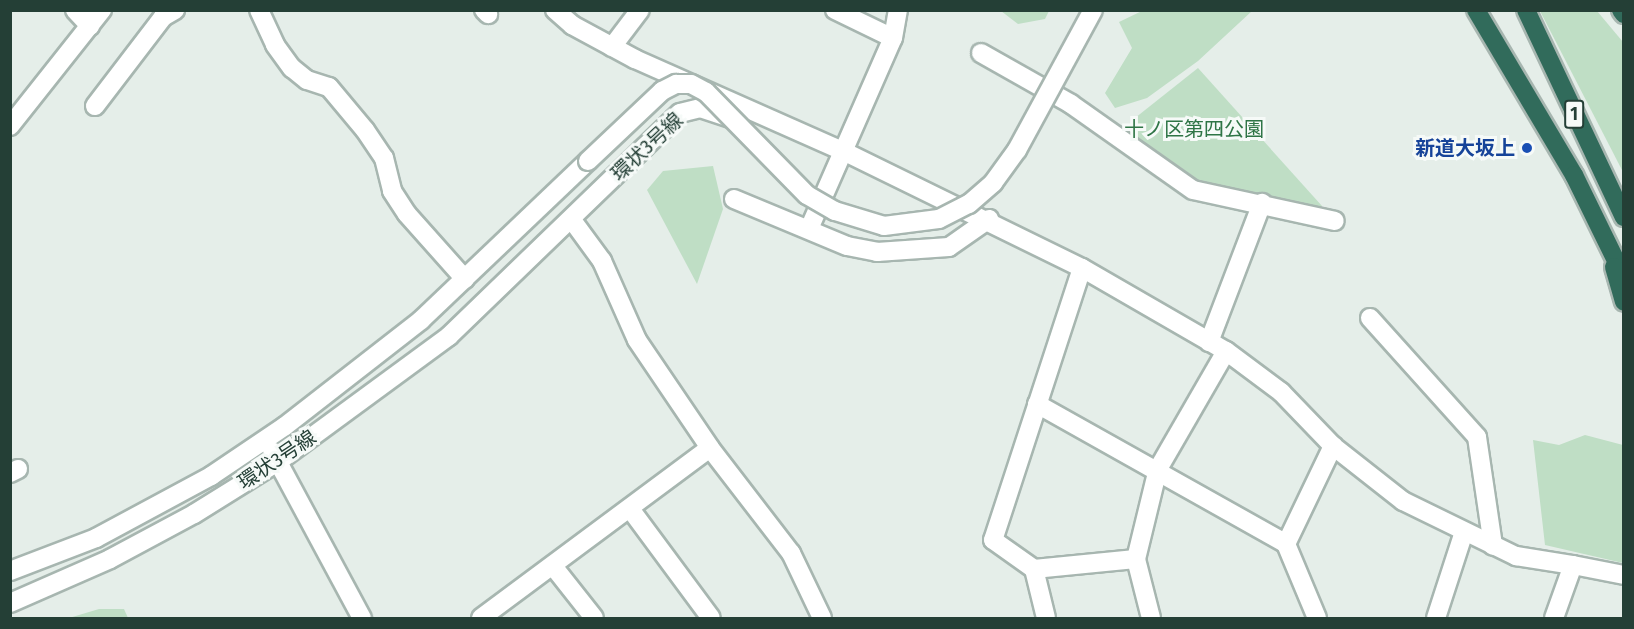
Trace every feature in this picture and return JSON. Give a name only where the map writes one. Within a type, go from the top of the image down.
[{"type":"highway","name":"1","points":[[1476,10],[1574,175],[1623,277]]},
{"type":"highway","name":"1","points":[[1526,10],[1623,217]]},
{"type":"highway","points":[[1620,10],[1623,14]]},
{"type":"highway","name":"1","points":[[1601,229],[1623,302]]},
{"type":"street","points":[[75,10],[90,26]]},
{"type":"street","points":[[10,126],[102,10]]},
{"type":"street","points":[[95,106],[163,17],[175,10]]},
{"type":"street","points":[[259,10],[275,45],[292,68],[307,80],[329,87],[365,130],[384,158],[392,191],[407,214],[465,279]]},
{"type":"street","points":[[555,10],[612,47],[989,219],[1082,268],[1226,351],[1281,392],[1333,446],[1403,501],[1516,556],[1623,575]]},
{"type":"street","points":[[612,47],[640,10]]},
{"type":"street","points":[[835,10],[893,38]]},
{"type":"street","points":[[809,229],[893,38],[898,10]]},
{"type":"street","points":[[733,119],[807,195],[835,211],[884,226],[939,219],[969,204],[993,183],[1017,150],[1093,10]]},
{"type":"street","points":[[981,53],[1071,104],[1193,190],[1262,203],[1335,221]]},
{"type":"street","name":"環状3号線","points":[[10,571],[96,538],[211,476],[265,440],[367,364],[465,279],[662,91],[676,84],[692,84],[706,92],[733,119]]},
{"type":"street","name":"環状3号線","points":[[10,603],[110,559],[194,514],[279,461],[449,336],[680,113],[700,108],[733,119]]},
{"type":"street","points":[[734,199],[847,246],[877,252],[922,251],[949,247],[989,219]]},
{"type":"street","points":[[1209,342],[1262,203]]},
{"type":"street","points":[[572,219],[602,261],[637,340],[710,448],[791,553],[822,618]]},
{"type":"street","points":[[1082,268],[993,540],[1034,569],[1136,559]]},
{"type":"street","points":[[1370,318],[1477,437],[1493,546]]},
{"type":"street","points":[[1151,618],[1136,559],[1158,470],[1226,351]]},
{"type":"street","points":[[1037,404],[1286,544],[1317,618]]},
{"type":"street","points":[[265,440],[279,461],[362,618]]},
{"type":"street","points":[[1286,544],[1333,446]]},
{"type":"street","points":[[481,618],[630,510],[710,448]]},
{"type":"street","points":[[630,510],[711,618]]},
{"type":"street","points":[[1436,618],[1464,532]]},
{"type":"street","points":[[553,566],[594,618]]},
{"type":"street","points":[[1554,618],[1573,566]]},
{"type":"street","points":[[1034,569],[1046,618]]},
{"type":"green space","points":[[1144,10],[1252,11],[1198,61],[1147,98],[1115,108],[1105,93],[1132,48],[1119,22]]},
{"type":"green space","points":[[1001,11],[1049,11],[1045,19],[1018,24]]},
{"type":"green space","points":[[1540,11],[1597,11],[1623,42],[1623,172]]},
{"type":"green space","name":"十ノ区第四公園","points":[[1198,68],[1322,206],[1310,213],[1192,182],[1130,138],[1135,118]]},
{"type":"green space","points":[[713,166],[723,209],[697,284],[647,190],[663,171]]},
{"type":"green space","points":[[1585,435],[1623,445],[1623,563],[1545,545],[1533,440],[1559,445]]},
{"type":"green space","points":[[99,609],[124,609],[128,618],[69,618]]},
{"type":"place","name":"新道大坂上","points":[[1527,148]]}]
